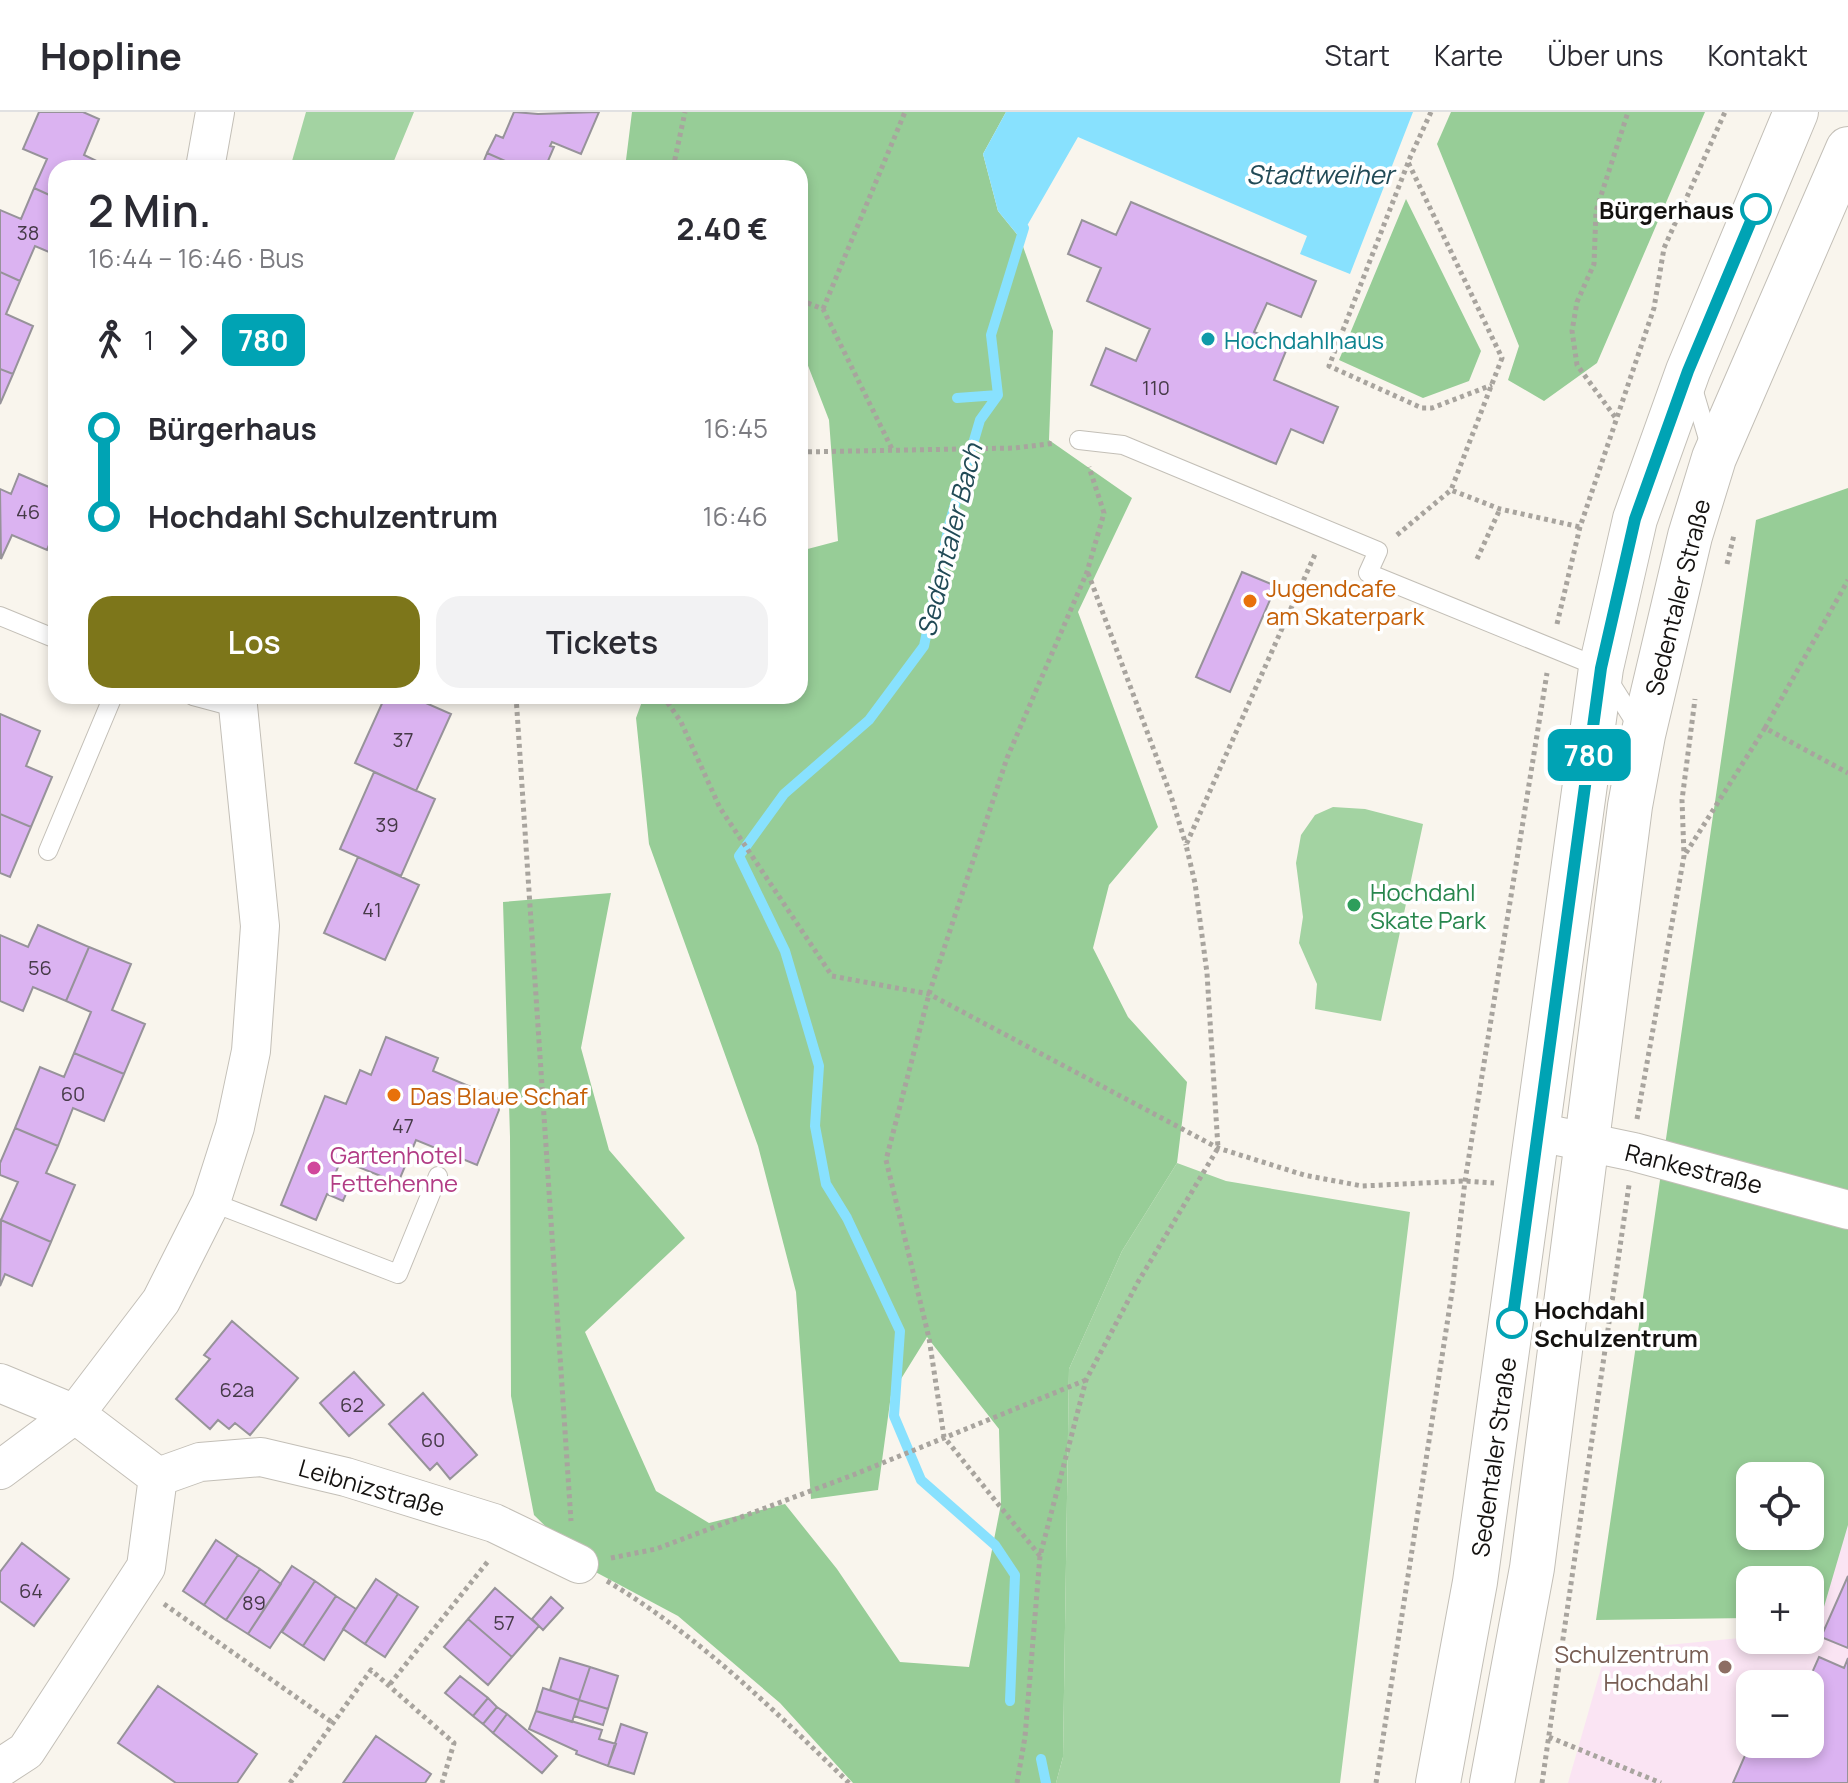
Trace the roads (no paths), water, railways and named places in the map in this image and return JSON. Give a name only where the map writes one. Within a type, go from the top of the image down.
[{"type":"street","points":[[206,160],[215,112]]},
{"type":"street","name":"Sedentaler Straße","points":[[1438,1783],[1475,1582],[1601,668],[1635,519],[1688,371],[1796,112]]},
{"type":"street","name":"Sedentaler Straße","points":[[1492,1783],[1532,1568],[1630,806],[1643,735],[1690,536],[1714,458],[1848,149]]},
{"type":"street","points":[[0,1470],[75,1414],[161,1301],[211,1202],[235,1127],[251,1051],[260,926],[238,704]]},
{"type":"street","name":"Rankestraße","points":[[1538,1132],[1807,1196],[1848,1210]]},
{"type":"street","points":[[0,1383],[75,1414],[158,1477],[146,1567],[26,1751],[0,1768]]},
{"type":"street","name":"Leibnizstraße","points":[[158,1477],[200,1462],[261,1457],[346,1477],[512,1531],[571,1560]]},
{"type":"lane","points":[[1688,371],[1714,458]]},
{"type":"lane","points":[[1079,440],[1123,445],[1378,551],[1368,573],[1601,668],[1643,735]]},
{"type":"lane","points":[[0,616],[48,636]]},
{"type":"lane","points":[[48,851],[110,704]]},
{"type":"lane","points":[[211,1202],[398,1274],[438,1176]]},
{"type":"water","name":"Stadtweiher","points":[[1006,112],[1413,112],[1350,274],[1300,254],[1307,236],[1078,137],[1020,238],[998,211],[983,154]]},
{"type":"waterway","name":"Sedentaler Bach","points":[[1010,1701],[1015,1575],[995,1545],[921,1480],[894,1416],[900,1331],[847,1218],[826,1184],[815,1126],[819,1066],[785,951],[739,856],[784,794],[869,720],[924,646],[949,525],[980,420],[998,395],[991,335],[1024,228]]},
{"type":"waterway","points":[[957,398],[998,395]]},
{"type":"waterway","name":"Sedentaler Bach","points":[[1041,1759],[1046,1783]]},
{"type":"place","name":"Bürgerhaus","points":[[1756,209]]},
{"type":"place","name":"Hochdahlhaus","points":[[1208,339]]},
{"type":"place","name":"Jugendcafe am Skaterpark","points":[[1250,601]]},
{"type":"place","name":"Hochdahl Skate Park","points":[[1354,905]]},
{"type":"place","name":"Das Blaue Schaf","points":[[394,1095]]},
{"type":"place","name":"Gartenhotel Fettehenne","points":[[314,1168]]},
{"type":"place","name":"Hochdahl Schulzentrum","points":[[1512,1323]]},
{"type":"place","name":"Schulzentrum Hochdahl","points":[[1725,1667]]}]
